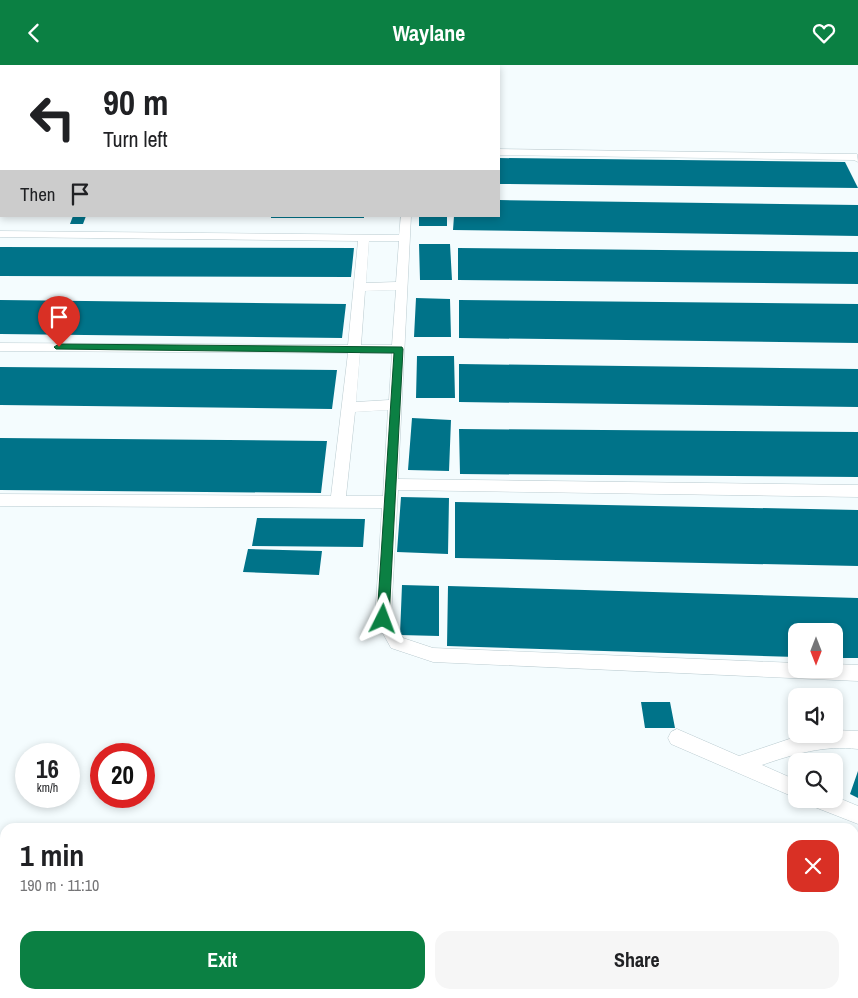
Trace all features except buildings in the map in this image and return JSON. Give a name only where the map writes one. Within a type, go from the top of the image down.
[{"type":"lane","points":[[500,152],[857,157],[858,159]]},
{"type":"lane","points":[[406,217],[383,619],[397,643],[434,655],[858,673]]},
{"type":"lane","points":[[0,234],[405,239]]},
{"type":"lane","points":[[338,502],[349,407],[364,237]]},
{"type":"lane","points":[[359,287],[402,286]]},
{"type":"lane","points":[[0,347],[399,349]]},
{"type":"lane","points":[[349,407],[395,405]]},
{"type":"lane","points":[[391,484],[858,491]]},
{"type":"lane","points":[[0,500],[390,503]]},
{"type":"lane","points":[[740,764],[814,739],[842,737],[858,740]]},
{"type":"lane","points":[[677,738],[788,785]]},
{"type":"lane","points":[[841,808],[858,815]]},
{"type":"route","points":[[59,347],[399,349],[383,619]]}]
